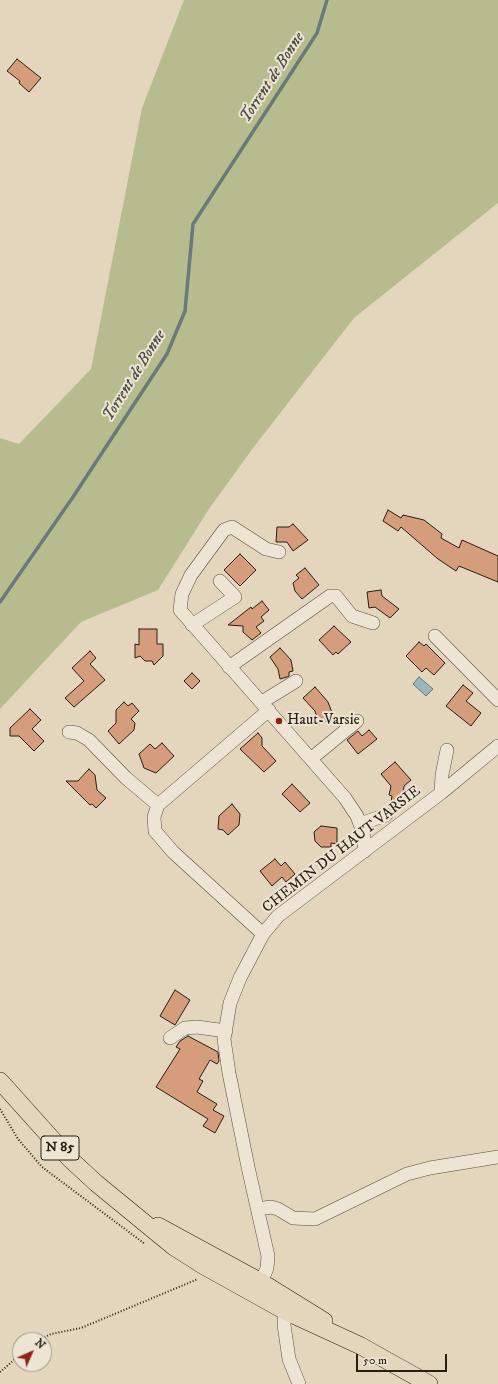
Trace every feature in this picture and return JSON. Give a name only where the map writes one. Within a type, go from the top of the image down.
[{"type":"main road","name":"N 85","points":[[0,1081],[70,1159],[96,1183],[174,1247],[201,1272],[361,1346],[429,1384]]},
{"type":"main road","name":"N 85","points":[[127,1209],[261,1282],[316,1315],[361,1346]]},
{"type":"street","points":[[279,552],[266,549],[232,528],[224,530],[191,575],[182,594],[180,610],[229,667],[312,758],[345,798],[357,816],[366,851]]},
{"type":"street","points":[[192,625],[236,597],[220,581]]},
{"type":"street","points":[[229,667],[330,596],[336,596],[352,616],[373,623]]},
{"type":"street","points":[[435,636],[498,700]]},
{"type":"street","points":[[263,934],[173,852],[155,831],[154,817],[158,805],[266,706],[296,681]]},
{"type":"street","points":[[312,758],[357,721]]},
{"type":"street","points":[[69,732],[77,733],[89,740],[126,778],[158,805]]},
{"type":"street","name":"CHEMIN DU HAUT VARSIE","points":[[261,1282],[267,1268],[268,1256],[248,1167],[229,1073],[224,1039],[230,1003],[240,978],[263,934],[278,916],[442,793],[498,746]]},
{"type":"street","points":[[442,793],[442,775],[447,750]]},
{"type":"street","points":[[360,824],[386,814]]},
{"type":"street","points":[[170,1038],[185,1028],[197,1027],[226,1031]]},
{"type":"street","points":[[258,1209],[270,1207],[278,1209],[293,1218],[315,1219],[407,1174],[430,1168],[498,1157]]},
{"type":"street","points":[[201,1272],[254,1286],[261,1282]]},
{"type":"street","points":[[285,1311],[284,1325],[289,1359],[299,1384]]},
{"type":"path","points":[[52,1334],[81,1328],[201,1272]]},
{"type":"path","points":[[0,1372],[12,1362]]},
{"type":"green space","points":[[184,0],[498,0],[498,203],[354,318],[253,448],[209,509],[158,590],[81,622],[0,709],[0,438],[19,444],[91,369],[142,108]]},
{"type":"water","points":[[419,677],[433,689],[426,696],[413,684]]},
{"type":"building","points":[[17,59],[41,78],[29,92],[19,83],[20,81],[7,71]]},
{"type":"building","points":[[388,510],[401,518],[403,515],[424,520],[442,534],[441,538],[459,548],[462,540],[498,556],[498,582],[459,566],[456,571],[438,559],[401,527],[398,531],[383,521]]},
{"type":"building","points":[[293,524],[308,540],[293,551],[287,542],[276,542],[277,527],[289,527]]},
{"type":"building","points":[[240,554],[256,570],[240,586],[224,570]]},
{"type":"building","points":[[305,568],[319,585],[302,599],[295,591],[293,583],[299,578],[296,575]]},
{"type":"building","points":[[381,590],[382,596],[399,609],[390,618],[375,607],[369,608],[367,592]]},
{"type":"building","points":[[262,601],[269,610],[261,617],[264,621],[256,627],[261,633],[252,640],[243,632],[243,626],[228,625],[251,607],[252,609]]},
{"type":"building","points":[[334,626],[351,642],[338,654],[336,652],[333,655],[319,640]]},
{"type":"building","points":[[139,629],[157,629],[157,644],[163,644],[163,656],[154,665],[152,661],[145,661],[140,656],[135,658],[135,644],[139,645]]},
{"type":"building","points":[[419,642],[424,646],[426,644],[445,663],[434,675],[426,668],[422,672],[406,656]]},
{"type":"building","points":[[280,648],[291,660],[293,671],[289,672],[289,676],[280,679],[278,669],[270,657]]},
{"type":"building","points":[[90,651],[96,658],[90,664],[105,680],[74,707],[65,698],[84,681],[72,668]]},
{"type":"building","points":[[192,673],[200,681],[192,689],[184,681]]},
{"type":"building","points":[[463,685],[473,693],[466,701],[481,713],[471,726],[446,706]]},
{"type":"building","points":[[315,687],[328,702],[334,718],[319,724],[315,711],[303,698]]},
{"type":"building","points":[[124,702],[128,706],[132,703],[139,711],[131,719],[135,723],[134,730],[119,744],[108,731],[116,723],[116,710]]},
{"type":"building","points":[[30,709],[41,720],[32,729],[44,741],[34,751],[19,736],[10,736],[10,728]]},
{"type":"building","points":[[369,730],[377,739],[358,754],[347,740],[358,731],[362,736]]},
{"type":"building","points":[[258,733],[262,738],[262,746],[276,761],[264,772],[240,749]]},
{"type":"building","points":[[162,743],[174,756],[156,773],[144,768],[139,754],[150,744],[155,749]]},
{"type":"building","points":[[395,762],[411,780],[404,786],[402,804],[391,802],[392,796],[389,795],[391,786],[381,774]]},
{"type":"building","points":[[89,769],[95,775],[97,790],[106,798],[96,808],[92,804],[90,805],[66,781],[78,781]]},
{"type":"building","points":[[292,784],[310,803],[300,812],[282,794]]},
{"type":"building","points":[[232,804],[240,814],[239,825],[228,835],[223,830],[218,829],[219,816]]},
{"type":"building","points":[[321,826],[337,828],[337,844],[331,843],[331,847],[321,847],[315,841],[314,832]]},
{"type":"building","points":[[275,859],[281,866],[285,862],[295,874],[286,882],[282,877],[272,886],[260,871]]},
{"type":"building","points":[[175,990],[190,1000],[175,1025],[160,1016]]},
{"type":"building","points":[[188,1036],[218,1052],[219,1061],[217,1064],[210,1060],[199,1079],[203,1081],[197,1092],[217,1104],[213,1110],[224,1116],[215,1133],[203,1126],[208,1119],[156,1087],[180,1049],[176,1047],[180,1041]]},
{"type":"waterway","name":"Torrent de Bonne","points":[[0,602],[73,497],[167,354],[185,311],[193,224],[317,33],[327,0]]},
{"type":"place","name":"Haut-Varsie","points":[[279,721]]}]
